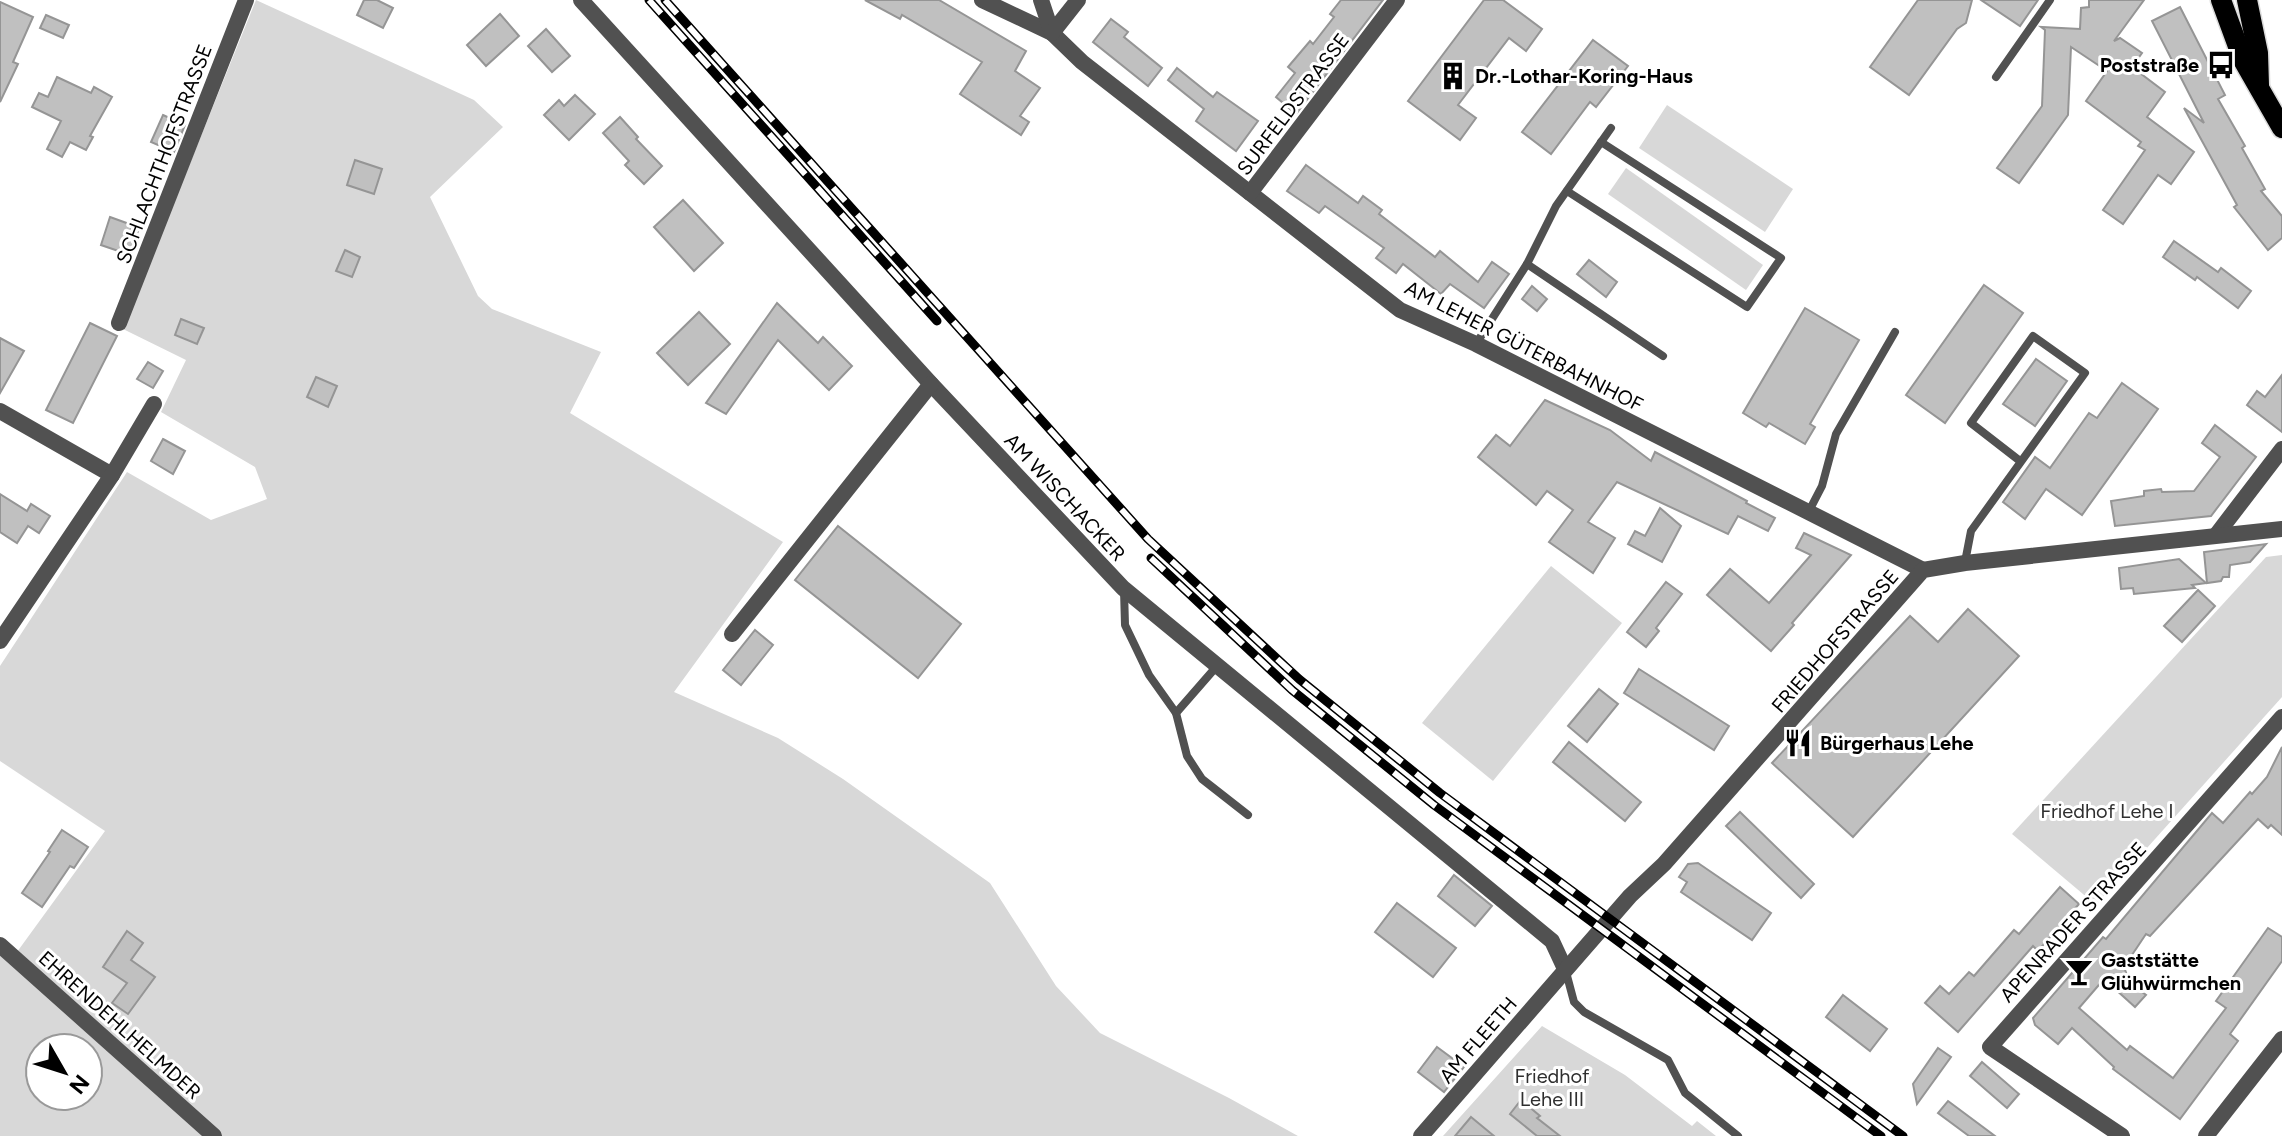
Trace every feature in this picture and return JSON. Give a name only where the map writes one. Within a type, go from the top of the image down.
[{"type":"main road","points":[[2221,0],[2238,49],[2282,128]]},
{"type":"main road","points":[[2247,0],[2258,53],[2259,85]]},
{"type":"street","name":"SCHLACHTHOFSTRASSE","points":[[119,323],[246,0]]},
{"type":"street","name":"AM WISCHACKER","points":[[581,0],[931,384],[1123,588],[1552,941],[1565,969]]},
{"type":"street","name":"AM LEHER GÜTERBAHNHOF","points":[[982,0],[1052,33],[1082,62],[1400,310],[1476,344],[1923,570]]},
{"type":"street","points":[[1041,0],[1052,33]]},
{"type":"street","points":[[1052,33],[1078,0]]},
{"type":"street","name":"SURFELDSTRASSE","points":[[1250,193],[1397,0]]},
{"type":"street","points":[[732,634],[931,384]]},
{"type":"street","points":[[0,641],[112,475],[154,404]]},
{"type":"street","points":[[0,411],[112,475]]},
{"type":"street","points":[[2217,534],[2280,455]]},
{"type":"street","name":"FRIEDHOFSTRASSE","points":[[1565,969],[1637,888],[1664,864],[1923,570],[2217,534],[2282,529]]},
{"type":"street","name":"APENRADER STRASSE","points":[[2122,1136],[1990,1047],[2282,717]]},
{"type":"street","name":"EHRENDEHLHELMDER","points":[[0,945],[214,1136]]},
{"type":"street","name":"AM FLEETH","points":[[1421,1136],[1565,969]]},
{"type":"street","points":[[2206,1136],[2282,1039]]},
{"type":"lane","points":[[1996,77],[2050,0]]},
{"type":"lane","points":[[1476,344],[1527,264],[1556,206],[1611,128]]},
{"type":"lane","points":[[1567,191],[1747,307],[1781,258],[1601,142]]},
{"type":"lane","points":[[1527,264],[1663,356]]},
{"type":"lane","points":[[1809,511],[1822,486],[1836,434],[1895,332]]},
{"type":"lane","points":[[1965,563],[1971,531],[2085,373],[2033,336],[1971,423],[2020,461]]},
{"type":"lane","points":[[1123,588],[1125,625],[1149,675],[1176,713],[1187,756],[1202,779],[1248,815]]},
{"type":"lane","points":[[1176,713],[1217,666]]},
{"type":"lane","points":[[1565,969],[1574,1002],[1584,1012],[1668,1060],[1685,1093],[1738,1136]]},
{"type":"green space","points":[[256,0],[474,100],[503,127],[430,197],[478,296],[492,309],[601,352],[570,413],[783,542],[674,692],[778,738],[843,779],[990,883],[1056,986],[1100,1033],[1298,1136],[0,1136],[0,937],[17,952],[105,831],[0,761],[0,666],[127,472],[211,520],[267,499],[255,467],[161,412],[186,360],[123,329]]},
{"type":"green space","points":[[1667,105],[1793,189],[1765,232],[1639,148]]},
{"type":"green space","points":[[1626,168],[1763,265],[1746,290],[1608,194]]},
{"type":"green space","name":"Friedhof Lehe I","points":[[2282,555],[2282,697],[2096,905],[2012,834],[2266,557]]},
{"type":"green space","points":[[1551,566],[1622,623],[1493,781],[1422,723]]},
{"type":"green space","name":"Friedhof Lehe III","points":[[1542,1026],[1625,1075],[1692,1126],[1697,1121],[1716,1136],[1443,1136]]},
{"type":"building","points":[[364,0],[377,0],[393,8],[383,28],[357,15]]},
{"type":"building","points":[[865,0],[939,0],[1026,51],[1015,71],[1040,88],[1020,116],[1029,122],[1021,135],[960,94],[982,62],[902,15],[900,19]]},
{"type":"building","points":[[1341,0],[1383,0],[1296,114],[1276,97],[1295,73],[1288,67],[1310,41],[1313,44],[1334,17],[1330,14]]},
{"type":"building","name":"Dr.-Lothar-Koring-Haus","points":[[1484,0],[1503,0],[1542,29],[1526,51],[1509,38],[1458,105],[1476,118],[1460,140],[1408,101]]},
{"type":"building","points":[[1918,0],[1972,0],[1966,23],[1957,29],[1909,95],[1870,67]]},
{"type":"building","points":[[1981,0],[2038,0],[2020,26]]},
{"type":"building","points":[[2089,0],[2144,0],[2114,41],[2120,38],[2142,53],[2132,67],[2165,92],[2147,117],[2194,152],[2171,184],[2158,175],[2123,224],[2103,210],[2145,150],[2138,146],[2141,142],[2086,101],[2107,71],[2071,47],[2068,115],[2019,183],[1997,168],[2042,106],[2045,30],[2041,27],[2080,29],[2081,8],[2089,7]]},
{"type":"building","points":[[0,2],[33,17],[13,62],[18,64],[0,102]]},
{"type":"building","points":[[2180,7],[2225,95],[2218,99],[2245,146],[2242,148],[2265,189],[2261,191],[2282,216],[2282,238],[2268,250],[2234,207],[2237,205],[2184,108],[2204,123],[2152,21]]},
{"type":"building","points":[[500,14],[519,36],[486,66],[467,45]]},
{"type":"building","points":[[46,15],[69,25],[63,38],[40,28]]},
{"type":"building","points":[[1111,19],[1128,32],[1124,37],[1162,68],[1148,86],[1093,42]]},
{"type":"building","points":[[546,29],[570,56],[552,72],[528,46]]},
{"type":"building","points":[[1593,40],[1628,66],[1596,107],[1590,102],[1551,154],[1522,132]]},
{"type":"building","points":[[1177,68],[1213,97],[1217,92],[1258,121],[1236,151],[1196,121],[1204,109],[1168,80]]},
{"type":"building","points":[[57,77],[91,93],[94,87],[112,97],[90,136],[93,137],[86,150],[70,142],[62,157],[47,149],[61,121],[32,107],[39,93],[48,97]]},
{"type":"building","points":[[575,95],[595,114],[569,140],[544,115],[559,100],[564,106]]},
{"type":"building","points":[[163,115],[185,125],[174,152],[151,142]]},
{"type":"building","points":[[620,117],[662,166],[644,184],[625,165],[629,161],[603,133]]},
{"type":"building","points":[[355,160],[382,169],[374,194],[347,185]]},
{"type":"building","points":[[1306,165],[1358,203],[1363,196],[1382,210],[1379,214],[1435,257],[1440,251],[1478,282],[1492,262],[1509,274],[1484,308],[1450,284],[1441,294],[1403,264],[1396,273],[1376,258],[1384,248],[1325,206],[1319,213],[1287,191]]},
{"type":"building","points":[[683,200],[723,243],[694,271],[654,227]]},
{"type":"building","points":[[110,217],[132,225],[131,229],[138,231],[130,255],[101,245]]},
{"type":"building","points":[[2174,241],[2218,272],[2221,268],[2251,291],[2238,308],[2197,277],[2195,280],[2163,257]]},
{"type":"building","points":[[345,250],[360,257],[352,277],[336,271]]},
{"type":"building","points":[[1589,260],[1617,282],[1606,297],[1577,274]]},
{"type":"building","points":[[1984,285],[2023,313],[1945,423],[1906,395]]},
{"type":"building","points":[[1532,286],[1547,299],[1537,311],[1522,299]]},
{"type":"building","points":[[777,303],[818,343],[823,337],[852,366],[829,390],[778,340],[726,414],[706,403]]},
{"type":"building","points":[[1805,308],[1859,340],[1810,424],[1815,427],[1805,444],[1769,423],[1766,427],[1743,413]]},
{"type":"building","points":[[699,312],[730,344],[688,385],[657,353]]},
{"type":"building","points":[[181,319],[204,328],[197,344],[175,335]]},
{"type":"building","points":[[90,323],[117,336],[73,423],[46,410]]},
{"type":"building","points":[[0,338],[24,351],[0,393]]},
{"type":"building","points":[[2036,359],[2067,381],[2035,426],[2003,404]]},
{"type":"building","points":[[148,362],[163,371],[153,388],[137,379]]},
{"type":"building","points":[[2282,375],[2282,432],[2247,405],[2257,391],[2265,397]]},
{"type":"building","points":[[316,377],[337,386],[328,407],[307,397]]},
{"type":"building","points":[[2122,383],[2158,409],[2082,515],[2046,489],[2025,519],[2003,502],[2035,457],[2050,468],[2089,413],[2097,418]]},
{"type":"building","points":[[1545,400],[1610,430],[1651,461],[1655,452],[1747,501],[1775,518],[1768,531],[1738,516],[1728,534],[1617,482],[1588,522],[1615,538],[1593,573],[1549,542],[1573,510],[1547,491],[1536,505],[1478,457],[1496,435],[1510,446]]},
{"type":"building","points":[[2215,425],[2256,457],[2211,516],[2115,526],[2111,501],[2144,496],[2144,491],[2194,491],[2220,457],[2202,443]]},
{"type":"building","points":[[163,439],[185,451],[173,474],[151,461]]},
{"type":"building","points":[[0,494],[27,511],[31,504],[50,516],[39,533],[28,526],[17,543],[0,532]]},
{"type":"building","points":[[1660,508],[1681,526],[1662,562],[1628,544],[1635,531],[1645,536]]},
{"type":"building","points":[[838,526],[961,624],[918,678],[795,580]]},
{"type":"building","points":[[1804,533],[1851,555],[1771,651],[1707,595],[1730,569],[1769,603],[1811,555],[1796,548]]},
{"type":"building","points":[[2266,544],[2250,562],[2230,565],[2229,577],[2207,583],[2204,552]]},
{"type":"building","points":[[2179,559],[2206,583],[2192,585],[2195,588],[2134,594],[2133,588],[2121,589],[2119,568]]},
{"type":"building","points":[[1666,582],[1682,594],[1656,628],[1659,631],[1646,647],[1627,632]]},
{"type":"building","points":[[2198,590],[2215,606],[2182,642],[2164,626]]},
{"type":"building","points":[[1968,609],[2019,656],[1853,837],[1772,763],[1910,616],[1938,642]]},
{"type":"building","points":[[755,630],[773,645],[741,685],[723,670]]},
{"type":"building","points":[[1639,669],[1729,726],[1714,750],[1624,693]]},
{"type":"building","points":[[1599,689],[1618,704],[1587,742],[1568,726]]},
{"type":"building","points":[[1569,742],[1641,802],[1625,821],[1553,762]]},
{"type":"building","points":[[2282,747],[2282,835],[2258,819],[2150,936],[2146,934],[2124,967],[2130,983],[2146,995],[2135,1007],[2104,979],[2079,1008],[2127,1050],[2130,1046],[2173,1078],[2226,1008],[2216,1001],[2268,928],[2282,937],[2282,961],[2230,1034],[2238,1041],[2180,1119],[2113,1069],[2072,1028],[2058,1044],[2035,1025],[2033,1018],[2103,937],[2106,939],[2212,813],[2223,823],[2250,792],[2252,794],[2267,777]]},
{"type":"building","points":[[1740,812],[1814,884],[1801,898],[1726,826]]},
{"type":"building","points":[[62,830],[88,847],[74,868],[70,866],[42,907],[22,893]]},
{"type":"building","points":[[1698,863],[1771,913],[1752,940],[1681,892],[1687,882],[1679,877],[1688,864]]},
{"type":"building","points":[[1454,875],[1492,906],[1475,926],[1438,896]]},
{"type":"building","points":[[2060,887],[2079,904],[2038,951],[2033,946],[1958,1032],[1925,1003],[1940,986],[1949,994],[1969,972],[1974,976],[2014,930],[2019,934]]},
{"type":"building","points":[[1397,903],[1456,948],[1433,977],[1375,932]]},
{"type":"building","points":[[127,931],[143,943],[131,960],[155,977],[128,1014],[112,1003],[127,983],[103,967]]},
{"type":"building","points":[[1843,995],[1887,1029],[1870,1051],[1826,1017]]},
{"type":"building","points":[[1437,1047],[1464,1067],[1444,1092],[1418,1072]]},
{"type":"building","points":[[1938,1048],[1951,1057],[1917,1104],[1913,1084]]},
{"type":"building","points":[[1982,1062],[2019,1094],[2007,1108],[1970,1076]]},
{"type":"building","points":[[1521,1100],[1560,1136],[1537,1136],[1510,1114]]},
{"type":"building","points":[[1948,1101],[1995,1136],[1969,1136],[1938,1113]]},
{"type":"building","points":[[1471,1117],[1494,1136],[1455,1136]]},
{"type":"railway","points":[[649,0],[937,321]]},
{"type":"railway","points":[[665,0],[1148,539],[1299,679],[1440,793],[1903,1136]]},
{"type":"railway","points":[[1151,558],[1292,690],[1434,805],[1881,1136]]},
{"type":"place","name":"Poststraße","points":[[2221,65]]},
{"type":"place","name":"Dr.-Lothar-Koring-Haus","points":[[1453,76]]},
{"type":"place","name":"Bürgerhaus Lehe","points":[[1798,743]]},
{"type":"place","name":"Gaststätte Glühwürmchen","points":[[2079,972]]}]
